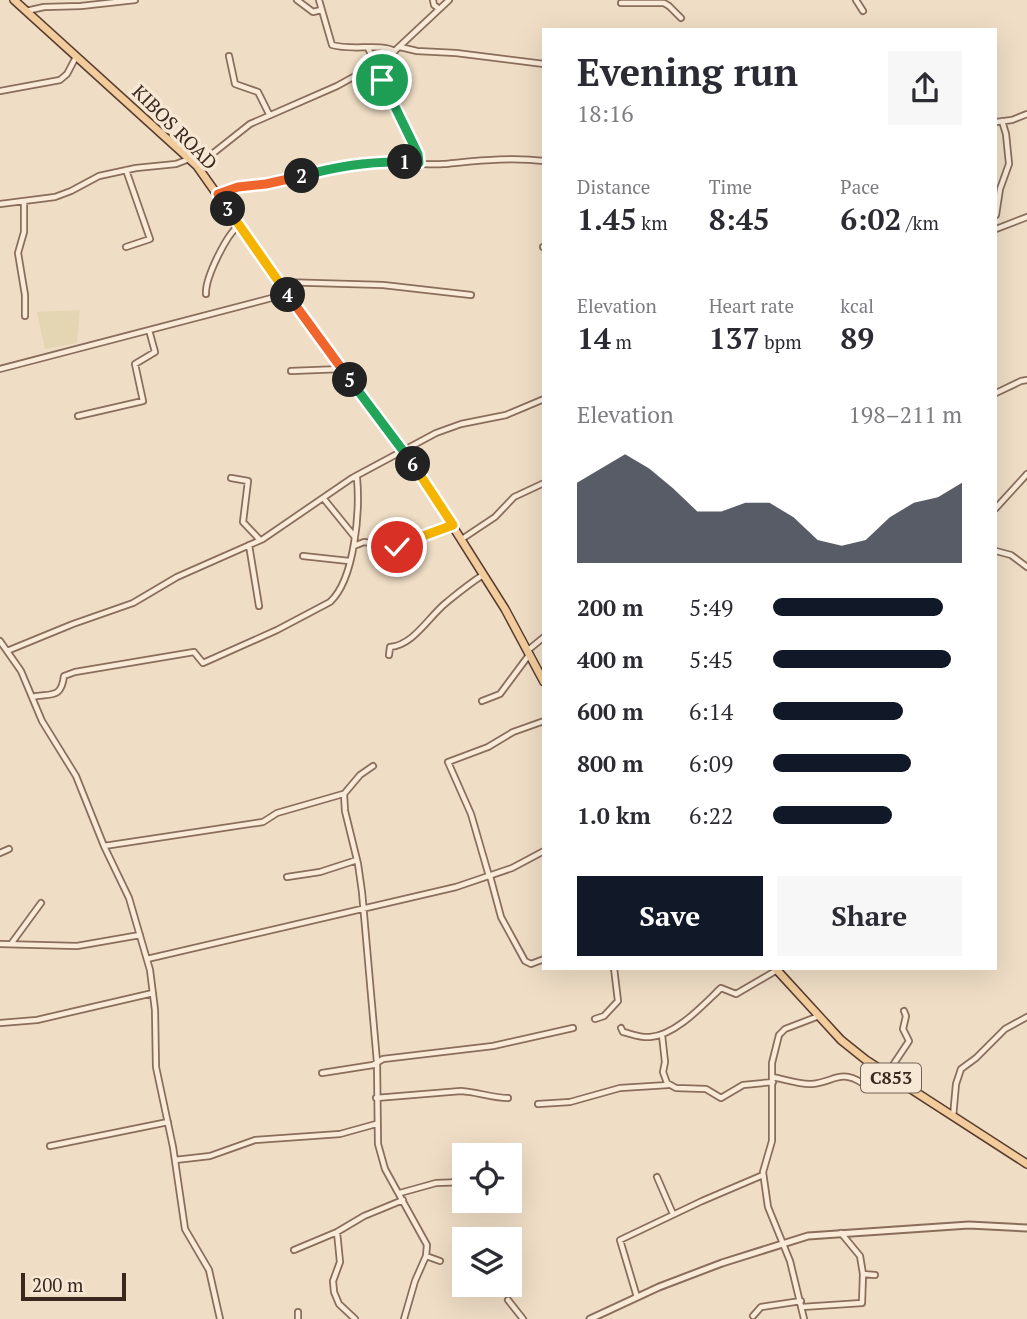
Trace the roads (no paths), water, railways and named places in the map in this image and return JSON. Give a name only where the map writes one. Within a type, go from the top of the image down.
[{"type":"main road","name":"KIBOS ROAD","points":[[14,0],[197,166],[342,369],[404,449],[484,575],[542,678]]},
{"type":"main road","name":"C853","points":[[777,970],[847,1045],[953,1118],[1027,1164]]},
{"type":"street","points":[[26,11],[44,7],[135,0]]},
{"type":"street","points":[[297,0],[313,12],[321,10]]},
{"type":"street","points":[[319,0],[332,45],[351,49],[389,47],[542,64]]},
{"type":"street","points":[[433,0],[438,8]]},
{"type":"street","points":[[197,166],[241,130],[268,114],[337,86],[375,65],[397,49],[449,0]]},
{"type":"street","points":[[856,0],[863,11]]},
{"type":"street","points":[[621,3],[647,1],[667,5],[681,18]]},
{"type":"street","points":[[368,48],[418,152],[419,163]]},
{"type":"street","points":[[0,91],[60,80],[67,75],[76,56]]},
{"type":"street","points":[[229,56],[235,84],[258,92],[268,114]]},
{"type":"street","points":[[997,209],[1009,164],[1006,134],[999,121],[1027,114]]},
{"type":"street","points":[[0,204],[64,194],[99,176],[176,164],[189,159]]},
{"type":"street","points":[[218,194],[238,187],[277,182],[350,164],[373,162],[430,165],[520,159],[542,161]]},
{"type":"street","points":[[126,170],[150,239],[126,247]]},
{"type":"street","points":[[24,201],[24,232],[18,253],[25,295],[25,316]]},
{"type":"street","points":[[997,229],[1027,217]]},
{"type":"street","points":[[206,294],[206,283],[223,243],[239,225]]},
{"type":"street","points":[[279,282],[383,285],[471,295]]},
{"type":"street","points":[[0,369],[288,294]]},
{"type":"street","points":[[78,416],[143,401],[135,364],[155,352],[149,330]]},
{"type":"street","points":[[292,371],[342,369]]},
{"type":"street","points":[[997,393],[1027,380]]},
{"type":"street","points":[[7,651],[133,603],[177,578],[260,540],[354,477],[404,449],[449,428],[506,415],[542,400]]},
{"type":"street","points":[[997,507],[1027,474]]},
{"type":"street","points":[[32,697],[59,692],[64,676],[75,672],[194,652],[203,663],[277,630],[330,602],[345,576],[353,547],[357,482],[354,477]]},
{"type":"street","points":[[231,478],[248,481],[243,522],[260,540]]},
{"type":"street","points":[[462,539],[495,517],[514,496],[542,484]]},
{"type":"street","points":[[324,499],[354,536]]},
{"type":"street","points":[[353,547],[364,542],[397,547],[453,525]]},
{"type":"street","points":[[249,545],[259,606]]},
{"type":"street","points":[[997,551],[1010,555],[1027,567]]},
{"type":"street","points":[[303,556],[349,561]]},
{"type":"street","points":[[389,655],[390,647],[397,646],[413,636],[447,602],[484,575]]},
{"type":"street","points":[[482,701],[500,694],[528,653],[542,640]]},
{"type":"street","points":[[0,641],[21,671],[42,721],[79,783],[104,846],[125,888],[147,959],[153,993],[156,1067],[175,1160],[185,1228],[209,1270],[220,1319]]},
{"type":"street","points":[[542,722],[448,762],[471,814],[501,917],[525,961],[531,964],[542,961]]},
{"type":"street","points":[[104,846],[263,822],[277,813],[344,794],[360,775],[373,766]]},
{"type":"street","points":[[344,794],[345,810],[357,860],[363,911],[377,1062],[378,1144],[385,1169],[426,1242],[426,1256],[415,1281],[404,1319]]},
{"type":"street","points":[[0,853],[9,849]]},
{"type":"street","points":[[147,959],[363,911],[456,887],[512,868],[542,852]]},
{"type":"street","points":[[287,877],[320,872],[357,860]]},
{"type":"street","points":[[10,944],[41,904]]},
{"type":"street","points":[[0,944],[83,945],[140,935]]},
{"type":"street","points":[[595,1019],[604,1016],[618,1001],[614,970]]},
{"type":"street","points":[[621,1028],[623,1032],[645,1038],[662,1035],[705,1006],[721,988],[736,994],[774,970]]},
{"type":"street","points":[[0,1023],[37,1020],[153,993]]},
{"type":"street","points":[[887,1074],[909,1040],[903,1029],[906,1016],[904,1011]]},
{"type":"street","points":[[804,1319],[783,1242],[768,1207],[763,1175],[772,1141],[772,1058],[782,1032],[818,1016]]},
{"type":"street","points":[[953,1118],[956,1084],[961,1069],[979,1056],[1006,1029],[1027,1017]]},
{"type":"street","points":[[322,1073],[373,1065],[383,1059],[493,1046],[573,1028]]},
{"type":"street","points":[[662,1035],[665,1062],[663,1072],[670,1085]]},
{"type":"street","points":[[538,1104],[570,1102],[621,1088],[670,1085],[683,1089],[706,1089],[721,1098],[743,1085],[773,1079],[811,1084],[844,1075],[852,1076],[862,1083],[876,1067]]},
{"type":"street","points":[[376,1098],[461,1091],[491,1098],[508,1098]]},
{"type":"street","points":[[50,1146],[168,1122]]},
{"type":"street","points":[[175,1160],[210,1156],[255,1140],[340,1135],[376,1124]]},
{"type":"street","points":[[637,1297],[619,1241],[763,1175]]},
{"type":"street","points":[[657,1177],[673,1214]]},
{"type":"street","points":[[400,1193],[436,1183],[452,1182]]},
{"type":"street","points":[[294,1250],[403,1200]]},
{"type":"street","points":[[590,1319],[722,1263],[808,1236],[969,1225],[1027,1228]]},
{"type":"street","points":[[337,1232],[340,1262],[333,1287],[337,1301],[355,1319]]},
{"type":"street","points":[[753,1316],[761,1307],[862,1303],[863,1274],[860,1256],[841,1232]]},
{"type":"street","points":[[426,1256],[440,1261]]},
{"type":"street","points":[[863,1274],[875,1275]]},
{"type":"street","points":[[508,1300],[523,1319]]},
{"type":"street","points":[[298,1312],[298,1319]]}]
